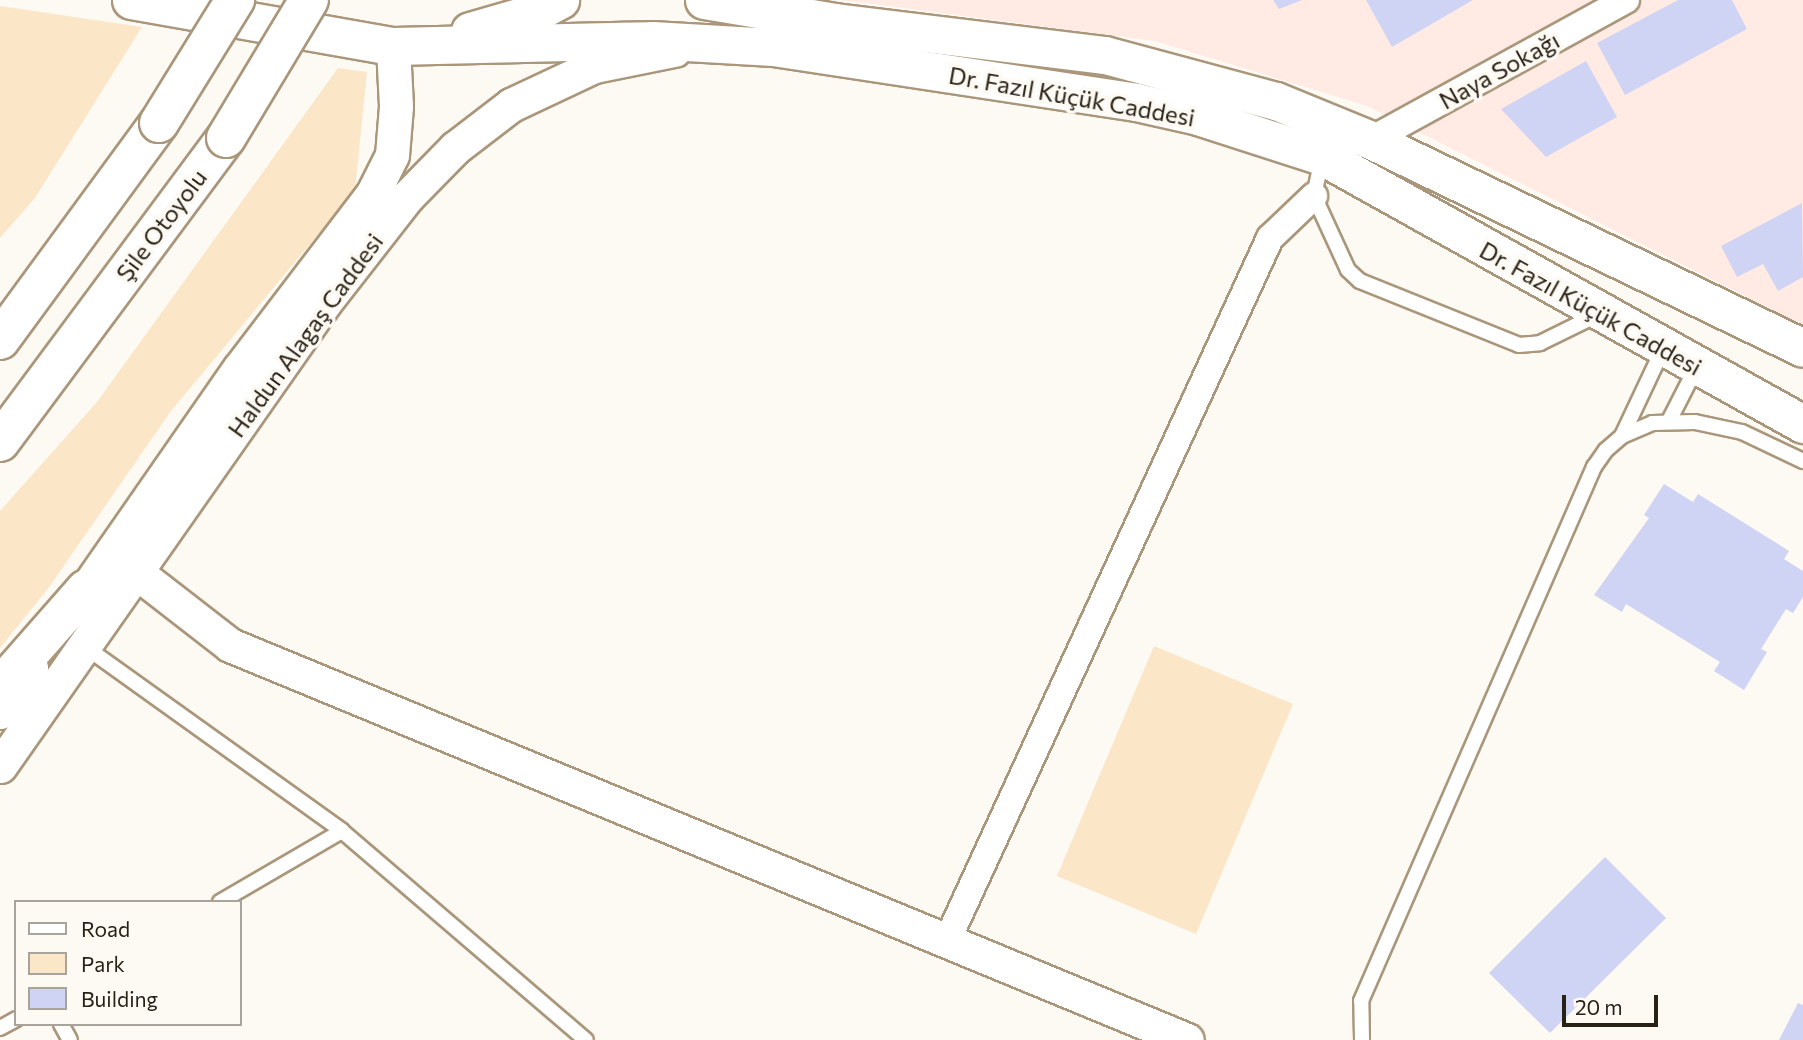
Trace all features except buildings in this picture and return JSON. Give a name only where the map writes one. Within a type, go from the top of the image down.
[{"type":"highway","points":[[0,340],[159,123],[235,0]]},
{"type":"highway","name":"Şile Otoyolu","points":[[0,442],[226,138],[309,0]]},
{"type":"highway","points":[[0,297],[159,123]]},
{"type":"highway","points":[[0,687],[86,589]]},
{"type":"main road","points":[[131,0],[393,46],[481,29],[560,0]]},
{"type":"main road","name":"Dr. Fazıl Küçük Caddesi","points":[[704,0],[835,22],[1150,65],[1276,101],[1371,140],[1803,348]]},
{"type":"main road","name":"Dr. Fazıl Küçük Caddesi","points":[[393,46],[717,42],[1136,102],[1243,129],[1322,156],[1599,314],[1803,424]]},
{"type":"street","points":[[791,0],[835,22]]},
{"type":"street","name":"Naya Sokağı","points":[[1371,140],[1626,0]]},
{"type":"street","name":"Haldun Alagaş Caddesi","points":[[0,766],[324,302],[407,197],[455,148],[511,105],[594,66],[717,42]]},
{"type":"street","name":"Haldun Alagaş Caddesi","points":[[0,712],[239,369],[373,193],[392,155],[396,106],[393,46]]},
{"type":"street","points":[[947,941],[1270,238],[1314,196]]},
{"type":"street","points":[[135,572],[230,645],[1187,1040]]},
{"type":"lane","points":[[1322,156],[1314,196],[1348,270],[1360,281],[1518,345],[1540,343],[1599,314]]},
{"type":"lane","points":[[1362,1040],[1361,1001],[1594,467],[1622,436],[1662,349]]},
{"type":"lane","points":[[1669,421],[1696,368]]},
{"type":"lane","points":[[1622,436],[1669,421],[1742,432],[1803,461]]},
{"type":"lane","points":[[84,646],[342,831],[586,1040]]},
{"type":"lane","points":[[223,900],[342,831]]},
{"type":"shaded area","points":[[842,0],[1803,0],[1803,325],[1367,106],[1155,41]]},
{"type":"green space","points":[[0,6],[142,27],[35,198],[0,238]]},
{"type":"green space","points":[[338,68],[367,72],[355,190],[171,411],[47,590],[0,648],[0,511],[97,402]]},
{"type":"green space","points":[[1154,646],[1293,704],[1196,934],[1057,876]]}]
